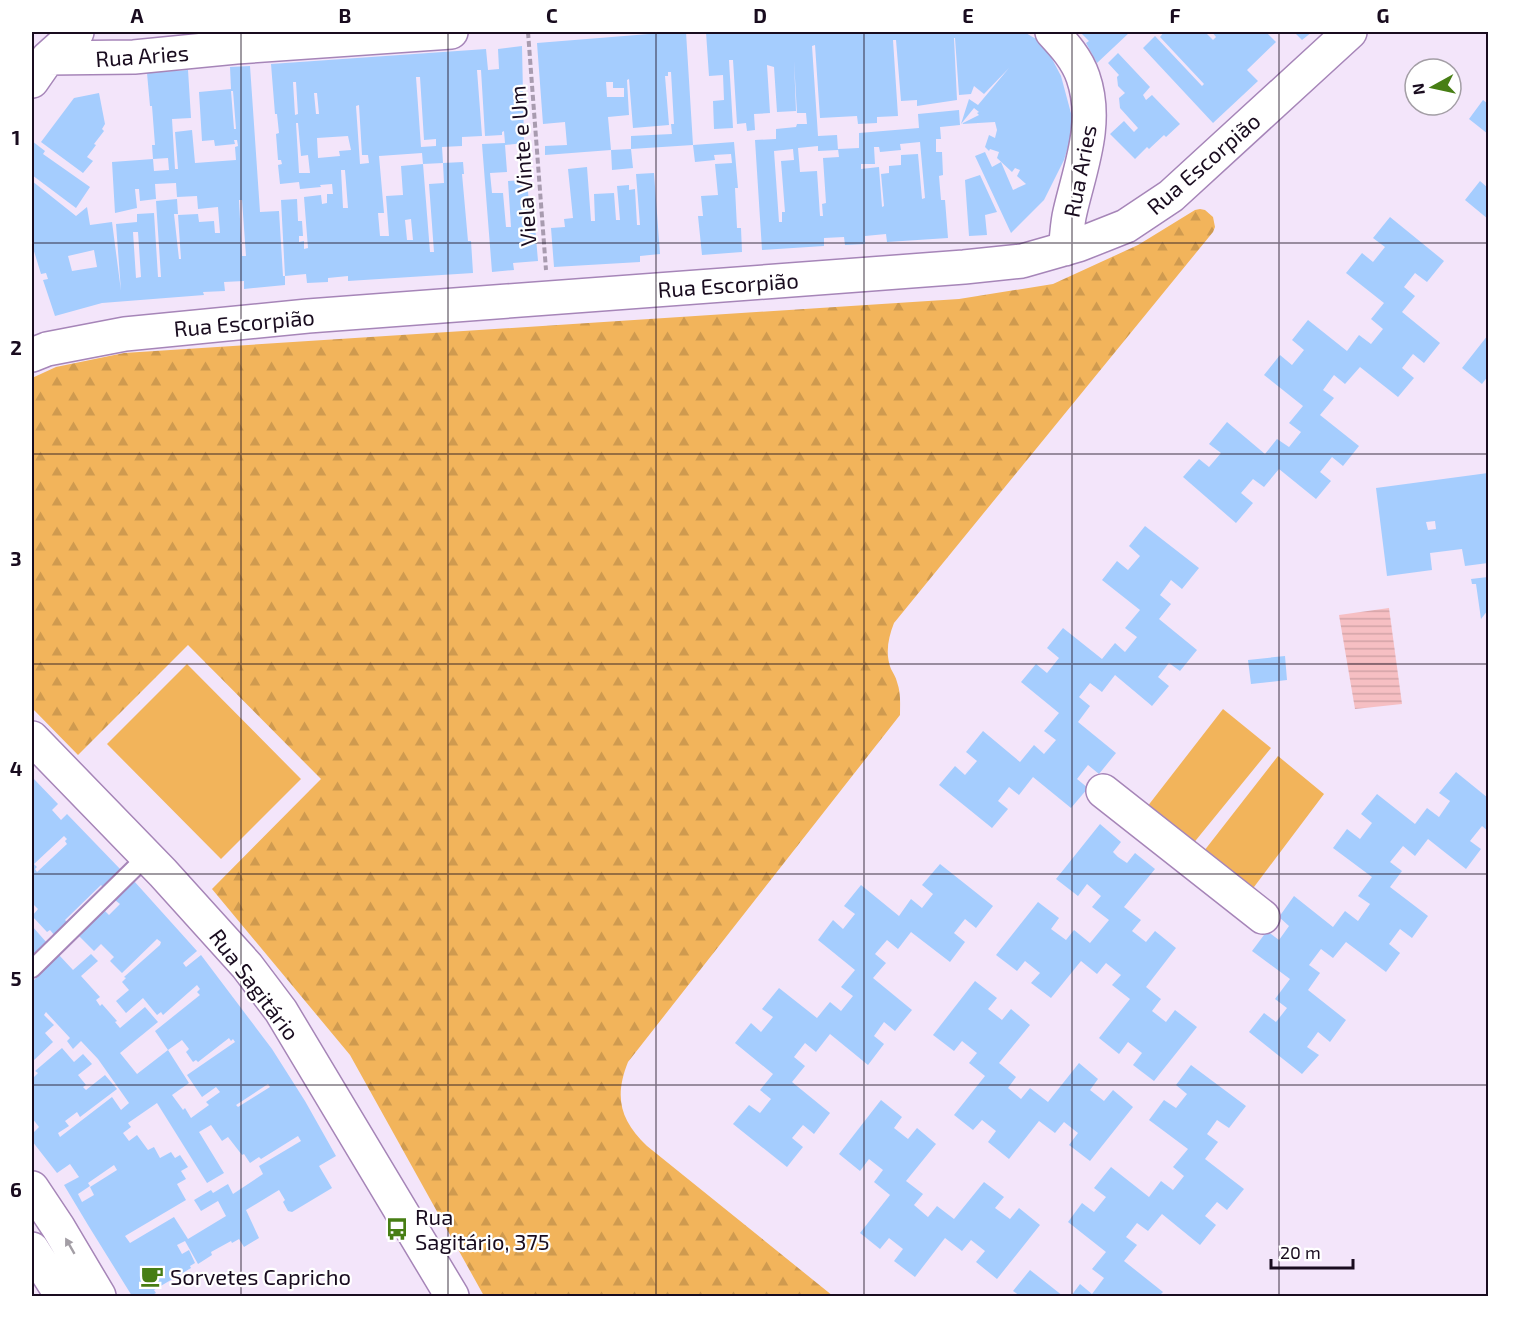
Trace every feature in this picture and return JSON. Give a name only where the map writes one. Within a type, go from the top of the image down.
[{"type":"street","points":[[40,70],[77,32]]},
{"type":"street","name":"Rua Aries","points":[[40,70],[134,57],[236,47],[451,32]]},
{"type":"street","name":"Rua Aries","points":[[1052,32],[1072,55],[1083,77],[1089,107],[1088,138],[1083,168],[1070,213],[1065,249]]},
{"type":"street","name":"Rua Escorpião","points":[[32,356],[47,349],[125,334],[308,316],[1022,261],[1065,249],[1126,226],[1171,196],[1350,32]]},
{"type":"street","name":"Rua Sagitário","points":[[32,738],[147,856],[247,966],[281,1011],[449,1296]]},
{"type":"street","points":[[1103,791],[1263,917]]},
{"type":"street","points":[[34,1195],[58,1227],[99,1296]]},
{"type":"street","points":[[32,1249],[62,1296]]},
{"type":"lane","points":[[32,969],[147,856]]},
{"type":"path","name":"Viela Vinte e Um","points":[[528,32],[549,297]]},
{"type":"green space","points":[[1200,209],[1213,217],[1215,227],[1213,232],[894,623],[889,640],[888,658],[899,690],[900,715],[628,1062],[621,1086],[622,1107],[625,1117],[638,1136],[647,1146],[833,1296],[484,1296],[350,1055],[212,889],[321,779],[188,645],[78,755],[32,708],[32,378],[56,367],[124,353],[959,299],[1053,284],[1138,245]]},
{"type":"green space","points":[[187,664],[301,779],[221,859],[107,744]]},
{"type":"green space","points":[[1223,709],[1271,748],[1192,845],[1147,807]]},
{"type":"green space","points":[[1278,756],[1324,794],[1251,891],[1204,851]]},
{"type":"shaded area","points":[[1389,608],[1402,704],[1355,709],[1339,615]]},
{"type":"building","points":[[686,32],[693,145],[631,149],[631,136],[672,134],[671,124],[674,124],[671,72],[665,76],[669,125],[633,128],[629,79],[627,80],[629,115],[608,117],[611,150],[545,155],[545,146],[567,145],[565,122],[543,124],[537,43]],"holes":[[[606,82],[613,82],[613,88],[624,88],[624,97],[607,97]]]},
{"type":"building","points":[[706,32],[1024,32],[1038,40],[1050,55],[1061,76],[1072,117],[1070,140],[1064,160],[1044,200],[1011,233],[975,156],[985,152],[992,167],[1001,162],[1013,190],[1026,184],[1017,176],[1020,170],[1015,168],[1012,172],[997,158],[999,152],[990,149],[989,151],[985,147],[989,135],[995,138],[997,130],[995,122],[961,124],[969,99],[978,105],[1009,68],[984,94],[974,86],[971,94],[959,95],[954,38],[957,100],[917,106],[917,100],[901,101],[896,40],[893,40],[898,116],[877,117],[877,123],[858,124],[857,116],[820,118],[815,45],[812,46],[818,136],[837,135],[838,150],[818,151],[818,146],[798,148],[800,172],[817,171],[820,216],[823,216],[822,204],[826,203],[823,158],[839,157],[838,149],[859,148],[859,133],[919,128],[918,114],[959,110],[960,125],[940,127],[941,139],[936,139],[936,152],[942,152],[943,175],[939,176],[941,200],[945,200],[948,238],[887,242],[886,234],[865,236],[865,244],[845,245],[844,237],[824,238],[824,246],[762,250],[755,140],[776,139],[776,129],[807,124],[806,113],[797,113],[794,61],[796,111],[777,112],[774,67],[767,65],[770,113],[754,114],[755,130],[747,131],[746,123],[737,124],[733,60],[729,60],[733,128],[714,129],[713,101],[724,100],[723,75],[709,76]],"holes":[[[974,108],[979,115],[961,124]],[[920,142],[925,198],[922,199],[918,154],[901,155],[901,165],[889,166],[889,173],[881,174],[884,206],[882,207],[879,167],[861,169],[861,164],[875,164],[874,147],[879,147],[880,152],[901,150],[900,144]],[[793,149],[794,160],[781,161],[785,212],[782,212],[782,222],[779,222],[774,151]]]},
{"type":"building","points":[[1080,32],[1130,32],[1097,63],[1086,43],[1089,41]]},
{"type":"building","points":[[1164,32],[1205,32],[1213,40],[1216,37],[1212,32],[1266,32],[1276,42],[1247,70],[1258,81],[1213,123],[1143,48],[1155,36],[1202,86],[1204,84],[1160,37]]},
{"type":"building","points":[[1294,32],[1312,32],[1302,40]]},
{"type":"building","points":[[522,46],[524,143],[505,145],[507,172],[490,173],[492,193],[503,193],[506,227],[511,227],[508,181],[527,180],[530,215],[534,215],[538,261],[513,263],[514,270],[492,272],[482,144],[505,143],[504,131],[502,135],[485,136],[481,70],[477,70],[482,136],[462,137],[462,146],[442,147],[443,163],[463,162],[468,241],[471,241],[473,273],[348,281],[348,276],[328,278],[328,282],[307,283],[306,274],[285,276],[281,200],[297,199],[298,221],[302,221],[303,236],[299,236],[299,242],[304,241],[304,249],[308,248],[304,197],[321,195],[322,204],[327,203],[327,194],[333,194],[332,184],[300,189],[299,182],[280,184],[278,165],[282,164],[281,160],[278,160],[276,134],[279,133],[271,64],[486,49],[488,70],[499,69],[498,49]],"holes":[[[416,77],[420,77],[424,140],[436,139],[436,146],[421,147]],[[293,82],[296,82],[298,114],[295,115]],[[314,93],[317,93],[319,114],[316,114]],[[359,105],[362,155],[368,155],[369,163],[360,164],[356,106]],[[296,123],[298,123],[301,156],[308,155],[310,173],[299,173]],[[348,136],[351,150],[339,151],[340,156],[318,158],[317,138]],[[422,153],[423,164],[401,166],[403,195],[386,196],[389,236],[380,236],[378,213],[384,213],[379,156]],[[443,163],[444,183],[429,184],[434,252],[430,252],[423,164]],[[341,170],[345,170],[348,208],[343,208]],[[411,219],[413,240],[407,240],[405,220]]]},
{"type":"building","points":[[1118,53],[1150,87],[1143,95],[1146,100],[1152,95],[1180,124],[1149,149],[1147,147],[1135,159],[1110,134],[1124,121],[1134,132],[1138,128],[1120,108],[1119,98],[1125,93],[1118,86],[1117,77],[1119,75],[1108,63]]},
{"type":"building","points":[[250,66],[260,212],[279,211],[285,285],[244,289],[244,281],[224,282],[225,291],[203,292],[204,295],[102,303],[55,316],[43,280],[48,279],[46,273],[41,274],[32,249],[32,181],[76,216],[87,207],[90,225],[112,222],[121,291],[116,224],[137,222],[137,214],[154,213],[158,277],[161,277],[156,201],[177,199],[178,214],[174,214],[179,259],[181,259],[178,215],[198,214],[199,222],[214,221],[215,233],[220,233],[218,207],[198,209],[197,196],[177,197],[176,183],[155,184],[156,199],[140,201],[139,189],[135,189],[137,208],[115,213],[112,162],[153,159],[152,145],[155,145],[147,73],[188,70],[191,118],[172,119],[175,169],[178,169],[175,132],[192,130],[195,163],[236,160],[237,140],[234,140],[235,144],[215,146],[214,140],[202,141],[199,92],[231,89],[230,67]],"holes":[[[231,91],[233,91],[236,129],[234,129]],[[168,158],[169,170],[154,171],[153,159]],[[239,200],[242,200],[246,256],[242,256]],[[133,232],[138,232],[141,277],[136,278]],[[94,250],[97,267],[72,271],[68,256]]]},
{"type":"building","points":[[99,93],[105,124],[102,129],[104,131],[87,157],[93,161],[83,173],[41,142],[74,98]]},
{"type":"building","points":[[1483,100],[1488,104],[1488,134],[1469,119]]},
{"type":"building","points":[[32,141],[45,151],[43,154],[90,187],[76,208],[32,175]]},
{"type":"building","points":[[734,142],[738,188],[735,188],[737,228],[741,228],[742,252],[702,255],[698,216],[703,216],[701,196],[718,195],[715,164],[732,163],[731,154],[714,155],[715,160],[695,162],[693,145]]},
{"type":"building","points":[[631,149],[633,168],[612,170],[611,150]]},
{"type":"building","points":[[587,167],[591,221],[595,221],[594,194],[614,193],[616,220],[620,220],[617,186],[629,185],[629,190],[635,189],[637,225],[640,225],[636,174],[654,173],[660,254],[640,256],[640,262],[554,267],[551,228],[565,227],[564,219],[573,218],[568,169]]},
{"type":"building","points":[[980,175],[997,212],[985,215],[987,235],[969,236],[965,180]]},
{"type":"building","points":[[1480,181],[1488,188],[1488,219],[1465,200]]},
{"type":"building","points":[[1390,217],[1444,261],[1427,282],[1415,273],[1404,287],[1415,296],[1402,312],[1440,343],[1424,363],[1413,354],[1402,368],[1414,378],[1398,397],[1360,367],[1345,384],[1334,375],[1323,390],[1334,398],[1320,415],[1359,446],[1343,466],[1332,457],[1320,472],[1331,481],[1316,499],[1279,469],[1264,487],[1253,479],[1241,493],[1253,503],[1236,523],[1183,477],[1199,459],[1209,467],[1221,453],[1209,444],[1227,422],[1265,454],[1277,439],[1289,447],[1301,432],[1289,423],[1303,406],[1264,375],[1280,355],[1292,365],[1304,350],[1292,340],[1308,320],[1347,351],[1359,335],[1371,344],[1383,329],[1371,319],[1384,303],[1346,273],[1362,253],[1373,262],[1385,247],[1373,238]]},
{"type":"building","points":[[1488,335],[1488,376],[1482,384],[1462,368]]},
{"type":"building","points":[[1488,473],[1488,563],[1465,566],[1462,549],[1430,553],[1432,570],[1387,576],[1376,488]],"holes":[[[1435,521],[1436,529],[1428,530],[1426,522]]]},
{"type":"building","points":[[1145,526],[1199,568],[1182,589],[1171,580],[1160,595],[1171,604],[1159,619],[1197,650],[1180,671],[1169,663],[1158,677],[1169,686],[1152,706],[1115,675],[1102,692],[1090,683],[1079,697],[1090,706],[1078,722],[1116,753],[1099,774],[1088,765],[1077,779],[1088,788],[1071,808],[1033,777],[1019,795],[1009,787],[998,801],[1008,809],[992,828],[939,785],[955,766],[965,775],[977,761],[966,752],[983,731],[1020,762],[1034,745],[1044,754],[1056,740],[1044,731],[1059,713],[1021,682],[1036,664],[1047,673],[1059,658],[1047,648],[1063,628],[1102,659],[1115,643],[1125,652],[1137,637],[1125,628],[1140,610],[1102,580],[1117,561],[1128,570],[1140,556],[1129,546]]},
{"type":"building","points":[[1488,577],[1488,610],[1481,619],[1476,584],[1472,584],[1471,579]]},
{"type":"building","points":[[1285,656],[1287,680],[1251,684],[1248,660]]},
{"type":"building","points":[[1456,772],[1488,798],[1488,831],[1482,826],[1470,841],[1481,849],[1466,869],[1428,839],[1415,856],[1403,846],[1390,862],[1402,871],[1390,887],[1428,916],[1412,938],[1400,929],[1389,944],[1400,953],[1386,972],[1346,942],[1333,958],[1321,949],[1309,965],[1320,973],[1308,990],[1346,1020],[1330,1042],[1318,1032],[1307,1047],[1319,1055],[1302,1074],[1249,1032],[1264,1013],[1276,1022],[1287,1008],[1275,999],[1290,979],[1252,951],[1267,931],[1279,940],[1289,926],[1279,917],[1294,896],[1333,927],[1345,911],[1358,921],[1370,904],[1358,896],[1372,877],[1333,848],[1347,829],[1360,839],[1372,823],[1361,814],[1377,794],[1415,824],[1427,808],[1439,817],[1450,801],[1439,793]]},
{"type":"building","points":[[32,777],[58,804],[52,810],[61,820],[67,814],[122,871],[104,888],[101,885],[65,920],[68,923],[55,936],[50,930],[47,932],[32,916],[38,909],[32,903]],"holes":[[[64,836],[67,839],[65,841],[67,844],[37,872],[34,864]]]},
{"type":"building","points":[[1100,824],[1121,842],[1113,852],[1118,857],[1127,863],[1135,853],[1155,869],[1124,907],[1141,920],[1132,931],[1146,942],[1155,931],[1176,948],[1146,987],[1161,999],[1152,1011],[1166,1022],[1175,1010],[1197,1027],[1154,1081],[1133,1065],[1142,1053],[1128,1042],[1119,1054],[1099,1038],[1130,999],[1112,985],[1121,975],[1106,963],[1097,974],[1081,961],[1051,998],[1031,983],[1040,973],[1025,961],[1017,971],[996,955],[1038,902],[1059,918],[1051,929],[1066,940],[1074,930],[1090,943],[1109,920],[1092,907],[1101,896],[1087,884],[1078,896],[1056,879]]},
{"type":"building","points":[[940,864],[993,906],[976,928],[965,919],[954,933],[965,942],[950,962],[911,932],[898,949],[887,940],[875,954],[886,963],[873,978],[912,1010],[895,1031],[884,1022],[874,1036],[884,1044],[868,1065],[830,1034],[816,1052],[805,1043],[794,1057],[805,1066],[792,1082],[830,1113],[814,1134],[803,1125],[792,1138],[803,1147],[787,1167],[733,1124],[749,1105],[760,1113],[771,1099],[760,1090],[773,1074],[735,1043],[751,1023],[761,1032],[773,1017],[762,1009],[779,988],[817,1018],[830,1002],[841,1011],[853,996],[841,987],[855,970],[818,940],[833,920],[843,929],[855,914],[844,906],[861,885],[899,916],[911,899],[922,908],[933,894],[922,885]]},
{"type":"building","points":[[134,881],[197,951],[183,963],[186,967],[201,955],[272,1049],[336,1156],[319,1166],[332,1188],[292,1212],[288,1211],[279,1190],[246,1210],[259,1238],[244,1247],[239,1239],[232,1243],[231,1241],[211,1252],[212,1255],[198,1264],[185,1241],[177,1245],[182,1254],[189,1250],[195,1263],[190,1266],[191,1268],[154,1290],[156,1293],[150,1296],[132,1296],[88,1225],[64,1185],[79,1177],[70,1164],[57,1173],[32,1141],[32,1134],[39,1127],[32,1118],[32,1079],[38,1073],[35,1071],[62,1048],[74,1062],[83,1054],[92,1064],[78,1075],[86,1085],[83,1087],[86,1090],[105,1075],[117,1089],[80,1117],[77,1112],[65,1121],[69,1126],[58,1133],[60,1137],[112,1097],[121,1110],[129,1103],[98,1059],[81,1041],[73,1049],[67,1041],[70,1038],[46,1012],[44,1015],[54,1025],[45,1033],[53,1042],[32,1062],[32,982],[59,955],[73,970],[91,954],[98,961],[81,976],[100,997],[96,1000],[100,1006],[102,1004],[120,1028],[145,1007],[158,1022],[120,1053],[137,1074],[168,1050],[155,1031],[200,995],[197,992],[200,989],[197,985],[163,1015],[161,1012],[157,1015],[143,998],[126,1013],[116,1001],[129,990],[122,982],[126,978],[124,977],[161,942],[157,939],[122,973],[110,961],[114,957],[101,944],[94,951],[79,936],[104,910],[109,915],[120,904],[115,900]],"holes":[[[229,1038],[235,1042],[187,1075],[202,1097],[216,1087],[220,1092],[206,1102],[209,1105],[191,1118],[172,1095],[189,1083],[168,1050],[182,1040],[189,1049],[186,1052],[193,1062],[196,1060],[198,1062]],[[268,1084],[270,1087],[238,1107],[236,1105]],[[157,1103],[207,1183],[224,1173],[199,1132],[211,1125],[222,1141],[228,1137],[250,1163],[259,1157],[261,1159],[298,1136],[301,1141],[259,1166],[263,1174],[233,1194],[228,1184],[213,1193],[211,1190],[194,1200],[201,1211],[218,1201],[226,1216],[188,1239],[174,1217],[130,1243],[125,1236],[186,1200],[177,1184],[186,1179],[181,1171],[188,1167],[180,1155],[175,1158],[171,1152],[160,1158],[154,1147],[148,1150],[137,1135],[129,1141],[123,1133],[131,1127],[128,1123]],[[114,1165],[117,1170],[90,1187],[94,1195],[82,1202],[78,1194],[90,1186],[88,1183]]]},
{"type":"building","points":[[32,926],[47,943],[32,958]]},
{"type":"building","points":[[975,981],[997,998],[988,1009],[1002,1020],[1011,1009],[1030,1025],[999,1063],[1016,1077],[1008,1088],[1021,1099],[1030,1088],[1048,1102],[1079,1063],[1098,1079],[1090,1090],[1104,1101],[1113,1090],[1133,1107],[1090,1161],[1069,1145],[1078,1133],[1064,1122],[1055,1133],[1039,1121],[1009,1159],[988,1142],[996,1131],[982,1120],[973,1130],[954,1115],[985,1076],[969,1063],[977,1053],[962,1041],[954,1051],[933,1035]]},
{"type":"building","points":[[1191,1065],[1246,1106],[1229,1128],[1217,1120],[1207,1134],[1218,1142],[1205,1159],[1244,1189],[1227,1210],[1217,1202],[1205,1216],[1216,1225],[1200,1245],[1162,1214],[1148,1231],[1137,1223],[1126,1237],[1137,1245],[1124,1261],[1163,1292],[1159,1296],[1071,1296],[1080,1284],[1092,1294],[1104,1278],[1092,1269],[1106,1252],[1068,1222],[1082,1203],[1094,1212],[1106,1197],[1094,1188],[1111,1167],[1149,1197],[1161,1181],[1173,1190],[1184,1176],[1173,1167],[1188,1149],[1149,1120],[1164,1100],[1176,1108],[1187,1094],[1176,1085]]},
{"type":"building","points":[[881,1100],[902,1117],[894,1128],[908,1139],[917,1128],[936,1144],[906,1181],[923,1194],[914,1205],[928,1217],[937,1206],[954,1219],[984,1182],[1004,1197],[995,1208],[1010,1219],[1019,1208],[1040,1225],[997,1279],[976,1262],[985,1251],[971,1240],[962,1251],[945,1238],[915,1277],[894,1261],[903,1249],[889,1238],[880,1249],[860,1233],[890,1195],[874,1182],[883,1170],[869,1159],[860,1171],[839,1154]]},
{"type":"building","points":[[1030,1270],[1063,1296],[1020,1296],[1013,1291]]},
{"type":"place","name":"Rua Sagitário, 375","points":[[397,1229]]},
{"type":"place","name":"Sorvetes Capricho","points":[[152,1276]]}]
